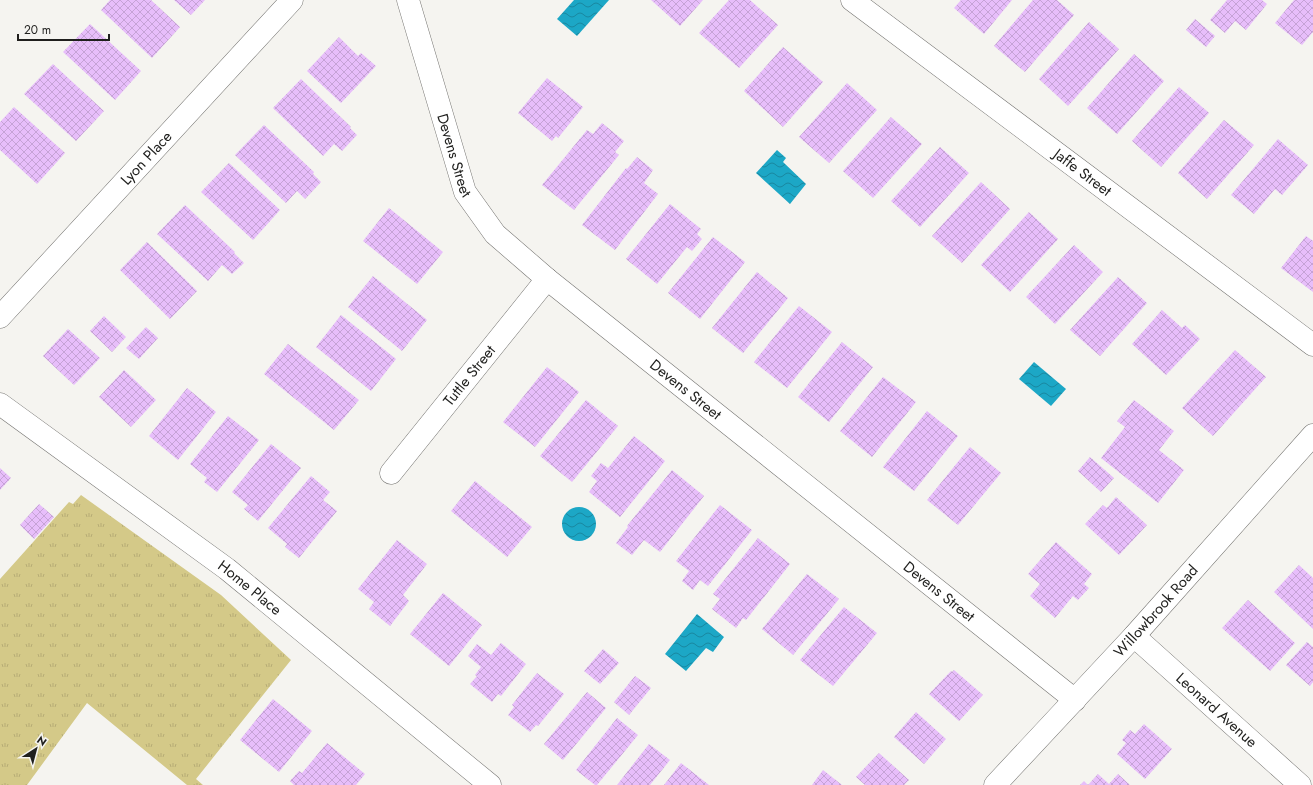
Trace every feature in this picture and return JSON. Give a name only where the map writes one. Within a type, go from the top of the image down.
[{"type":"street","name":"Lyon Place","points":[[0,317],[292,0]]},
{"type":"street","name":"Devens Street","points":[[408,0],[465,192],[495,234],[548,279],[1075,700]]},
{"type":"street","name":"Jaffe Street","points":[[852,0],[1313,345]]},
{"type":"street","name":"Tuttle Street","points":[[391,472],[548,279]]},
{"type":"street","name":"Home Place","points":[[0,404],[227,569],[490,785]]},
{"type":"street","name":"Willowbrook Road","points":[[995,785],[1134,636],[1313,435]]},
{"type":"street","name":"Leonard Avenue","points":[[1134,636],[1300,785]]},
{"type":"green space","points":[[81,495],[221,595],[291,660],[196,779],[203,785],[187,785],[87,703],[27,785],[0,785],[0,579],[69,502],[73,504]]},
{"type":"water","points":[[574,0],[609,0],[577,36],[557,19]]},
{"type":"water","points":[[777,150],[786,158],[783,162],[806,184],[790,204],[756,173]]},
{"type":"water","points":[[1034,362],[1066,389],[1051,406],[1019,379]]},
{"type":"water","points":[[579,507],[591,512],[596,524],[591,536],[579,541],[567,536],[562,524],[567,512]]},
{"type":"water","points":[[697,614],[724,637],[713,652],[706,648],[686,671],[665,654]]},
{"type":"building","points":[[110,0],[151,0],[180,27],[152,58],[101,10]]},
{"type":"building","points":[[174,0],[205,0],[191,15]]},
{"type":"building","points":[[651,0],[703,0],[680,26]]},
{"type":"building","points":[[729,0],[750,0],[778,25],[739,68],[699,33]]},
{"type":"building","points":[[961,0],[1012,0],[984,34],[954,8]]},
{"type":"building","points":[[1033,0],[1057,0],[1074,15],[1025,72],[994,46]]},
{"type":"building","points":[[1227,0],[1262,0],[1267,4],[1246,30],[1235,21],[1225,33],[1210,20]]},
{"type":"building","points":[[1294,0],[1313,0],[1313,32],[1302,45],[1275,23]]},
{"type":"building","points":[[1195,19],[1215,36],[1206,47],[1186,30]]},
{"type":"building","points":[[1089,22],[1119,49],[1068,106],[1039,79]]},
{"type":"building","points":[[90,24],[141,71],[115,100],[63,52]]},
{"type":"building","points":[[339,37],[358,56],[361,53],[376,66],[341,103],[307,71]]},
{"type":"building","points":[[783,47],[823,82],[783,127],[744,91]]},
{"type":"building","points":[[1134,54],[1164,81],[1117,134],[1087,108]]},
{"type":"building","points":[[53,64],[104,111],[76,141],[24,94]]},
{"type":"building","points":[[547,78],[583,107],[558,138],[556,136],[552,141],[518,113]]},
{"type":"building","points":[[301,79],[351,127],[350,128],[357,135],[342,151],[334,144],[323,156],[273,108]]},
{"type":"building","points":[[847,83],[877,110],[829,163],[799,137]]},
{"type":"building","points":[[1179,87],[1209,113],[1161,167],[1132,141]]},
{"type":"building","points":[[14,107],[65,153],[37,184],[0,150],[0,122]]},
{"type":"building","points":[[891,117],[922,144],[873,198],[843,171]]},
{"type":"building","points":[[1224,120],[1254,145],[1207,199],[1178,173]]},
{"type":"building","points":[[602,123],[624,141],[615,152],[619,155],[574,210],[542,185],[587,130],[593,134]]},
{"type":"building","points":[[264,125],[314,172],[313,174],[321,182],[305,199],[297,191],[286,203],[235,155]]},
{"type":"building","points":[[1278,139],[1308,165],[1282,195],[1275,189],[1254,214],[1231,195]]},
{"type":"building","points":[[940,147],[969,173],[920,227],[891,201]]},
{"type":"building","points":[[637,157],[653,170],[644,183],[658,194],[615,250],[582,225],[626,168],[627,169]]},
{"type":"building","points":[[229,163],[280,210],[253,240],[201,192]]},
{"type":"building","points":[[981,182],[1010,209],[962,263],[932,236]]},
{"type":"building","points":[[670,204],[701,229],[697,234],[702,239],[692,251],[687,247],[657,284],[626,259]]},
{"type":"building","points":[[185,205],[235,252],[234,253],[244,263],[232,274],[222,265],[208,281],[157,234]]},
{"type":"building","points":[[389,208],[443,252],[417,284],[363,241]]},
{"type":"building","points":[[1029,212],[1058,239],[1010,292],[981,265]]},
{"type":"building","points":[[1306,236],[1313,241],[1313,292],[1281,268]]},
{"type":"building","points":[[713,237],[745,262],[700,319],[668,293]]},
{"type":"building","points":[[147,242],[197,291],[170,319],[120,270]]},
{"type":"building","points":[[1074,245],[1103,272],[1055,324],[1026,297]]},
{"type":"building","points":[[757,272],[788,298],[743,353],[712,328]]},
{"type":"building","points":[[373,276],[427,320],[402,351],[348,307]]},
{"type":"building","points":[[1118,277],[1147,303],[1100,356],[1070,330]]},
{"type":"building","points":[[799,306],[832,332],[787,388],[754,362]]},
{"type":"building","points":[[1162,310],[1182,328],[1185,325],[1200,339],[1166,375],[1132,344]]},
{"type":"building","points":[[341,315],[396,359],[371,391],[316,347]]},
{"type":"building","points":[[104,316],[126,337],[112,352],[90,331]]},
{"type":"building","points":[[146,327],[158,338],[139,359],[126,348]]},
{"type":"building","points":[[68,329],[100,358],[74,385],[43,356]]},
{"type":"building","points":[[842,342],[873,367],[829,422],[798,397]]},
{"type":"building","points":[[288,344],[359,400],[334,430],[264,374]]},
{"type":"building","points":[[1235,350],[1266,377],[1213,436],[1182,408]]},
{"type":"building","points":[[547,367],[579,392],[535,447],[503,422]]},
{"type":"building","points":[[124,370],[156,400],[131,427],[99,397]]},
{"type":"building","points":[[883,377],[916,402],[872,457],[840,431]]},
{"type":"building","points":[[187,388],[216,412],[178,460],[149,436]]},
{"type":"building","points":[[586,400],[618,426],[572,482],[540,456]]},
{"type":"building","points":[[1134,400],[1174,431],[1159,450],[1184,470],[1158,503],[1101,458],[1125,427],[1117,421]]},
{"type":"building","points":[[927,411],[958,436],[914,491],[883,467]]},
{"type":"building","points":[[228,416],[259,440],[217,492],[204,482],[207,478],[190,464]]},
{"type":"building","points":[[634,436],[665,461],[620,517],[589,492],[597,481],[591,476],[601,463],[608,468]]},
{"type":"building","points":[[271,444],[301,468],[258,521],[244,509],[248,505],[232,492]]},
{"type":"building","points":[[970,447],[1001,473],[958,525],[927,500]]},
{"type":"building","points":[[1090,457],[1114,478],[1101,492],[1078,471]]},
{"type":"building","points":[[0,468],[11,478],[0,490]]},
{"type":"building","points":[[672,470],[704,496],[660,552],[644,540],[632,555],[616,543],[628,527],[627,526]]},
{"type":"building","points":[[311,476],[330,492],[323,500],[337,511],[299,558],[285,547],[287,544],[268,528]]},
{"type":"building","points":[[475,481],[532,527],[507,557],[451,511]]},
{"type":"building","points":[[1116,497],[1147,525],[1119,555],[1085,524],[1103,505],[1107,508]]},
{"type":"building","points":[[39,504],[54,517],[34,539],[20,525]]},
{"type":"building","points":[[720,505],[752,530],[708,586],[700,580],[693,590],[682,581],[689,571],[676,561]]},
{"type":"building","points":[[758,538],[790,564],[746,620],[743,618],[736,628],[712,609],[720,599],[713,594]]},
{"type":"building","points":[[397,540],[427,564],[403,595],[409,601],[390,626],[369,609],[374,602],[358,589]]},
{"type":"building","points":[[1056,542],[1092,574],[1084,584],[1089,588],[1078,600],[1073,596],[1055,618],[1030,596],[1040,584],[1028,574]]},
{"type":"building","points":[[1299,565],[1313,578],[1313,629],[1274,592]]},
{"type":"building","points":[[807,574],[839,599],[793,655],[762,629]]},
{"type":"building","points":[[443,593],[482,625],[449,666],[410,634]]},
{"type":"building","points":[[1248,600],[1295,643],[1270,671],[1222,628]]},
{"type":"building","points":[[844,607],[877,633],[833,686],[800,660]]},
{"type":"building","points":[[1307,642],[1313,647],[1313,682],[1310,686],[1286,665]]},
{"type":"building","points":[[501,643],[526,664],[501,696],[498,694],[492,702],[470,684],[477,676],[475,675],[481,667],[468,656],[477,644],[491,655]]},
{"type":"building","points":[[603,649],[619,663],[600,684],[584,671]]},
{"type":"building","points":[[954,670],[983,695],[959,721],[929,694],[951,671],[952,672]]},
{"type":"building","points":[[537,673],[564,694],[538,726],[536,725],[530,732],[508,715],[514,707],[512,705]]},
{"type":"building","points":[[635,676],[651,688],[629,715],[614,702]]},
{"type":"building","points":[[587,692],[606,708],[563,760],[544,744]]},
{"type":"building","points":[[273,699],[312,731],[279,772],[240,740]]},
{"type":"building","points":[[916,712],[946,739],[924,764],[894,737]]},
{"type":"building","points":[[617,718],[638,735],[597,785],[595,785],[576,770]]},
{"type":"building","points":[[1144,724],[1172,749],[1145,779],[1117,754],[1126,743],[1122,740],[1130,730],[1135,734]]},
{"type":"building","points":[[327,743],[365,774],[356,785],[294,785],[290,781],[299,771],[302,773]]},
{"type":"building","points":[[649,744],[670,760],[650,785],[617,785]]},
{"type":"building","points":[[879,753],[909,780],[904,785],[865,785],[856,777]]},
{"type":"building","points":[[681,763],[709,785],[664,785]]},
{"type":"building","points":[[823,770],[842,785],[812,785]]},
{"type":"building","points":[[1098,774],[1109,784],[1118,774],[1130,785],[1088,785]]},
{"type":"building","points":[[1084,781],[1088,785],[1080,785]]}]
